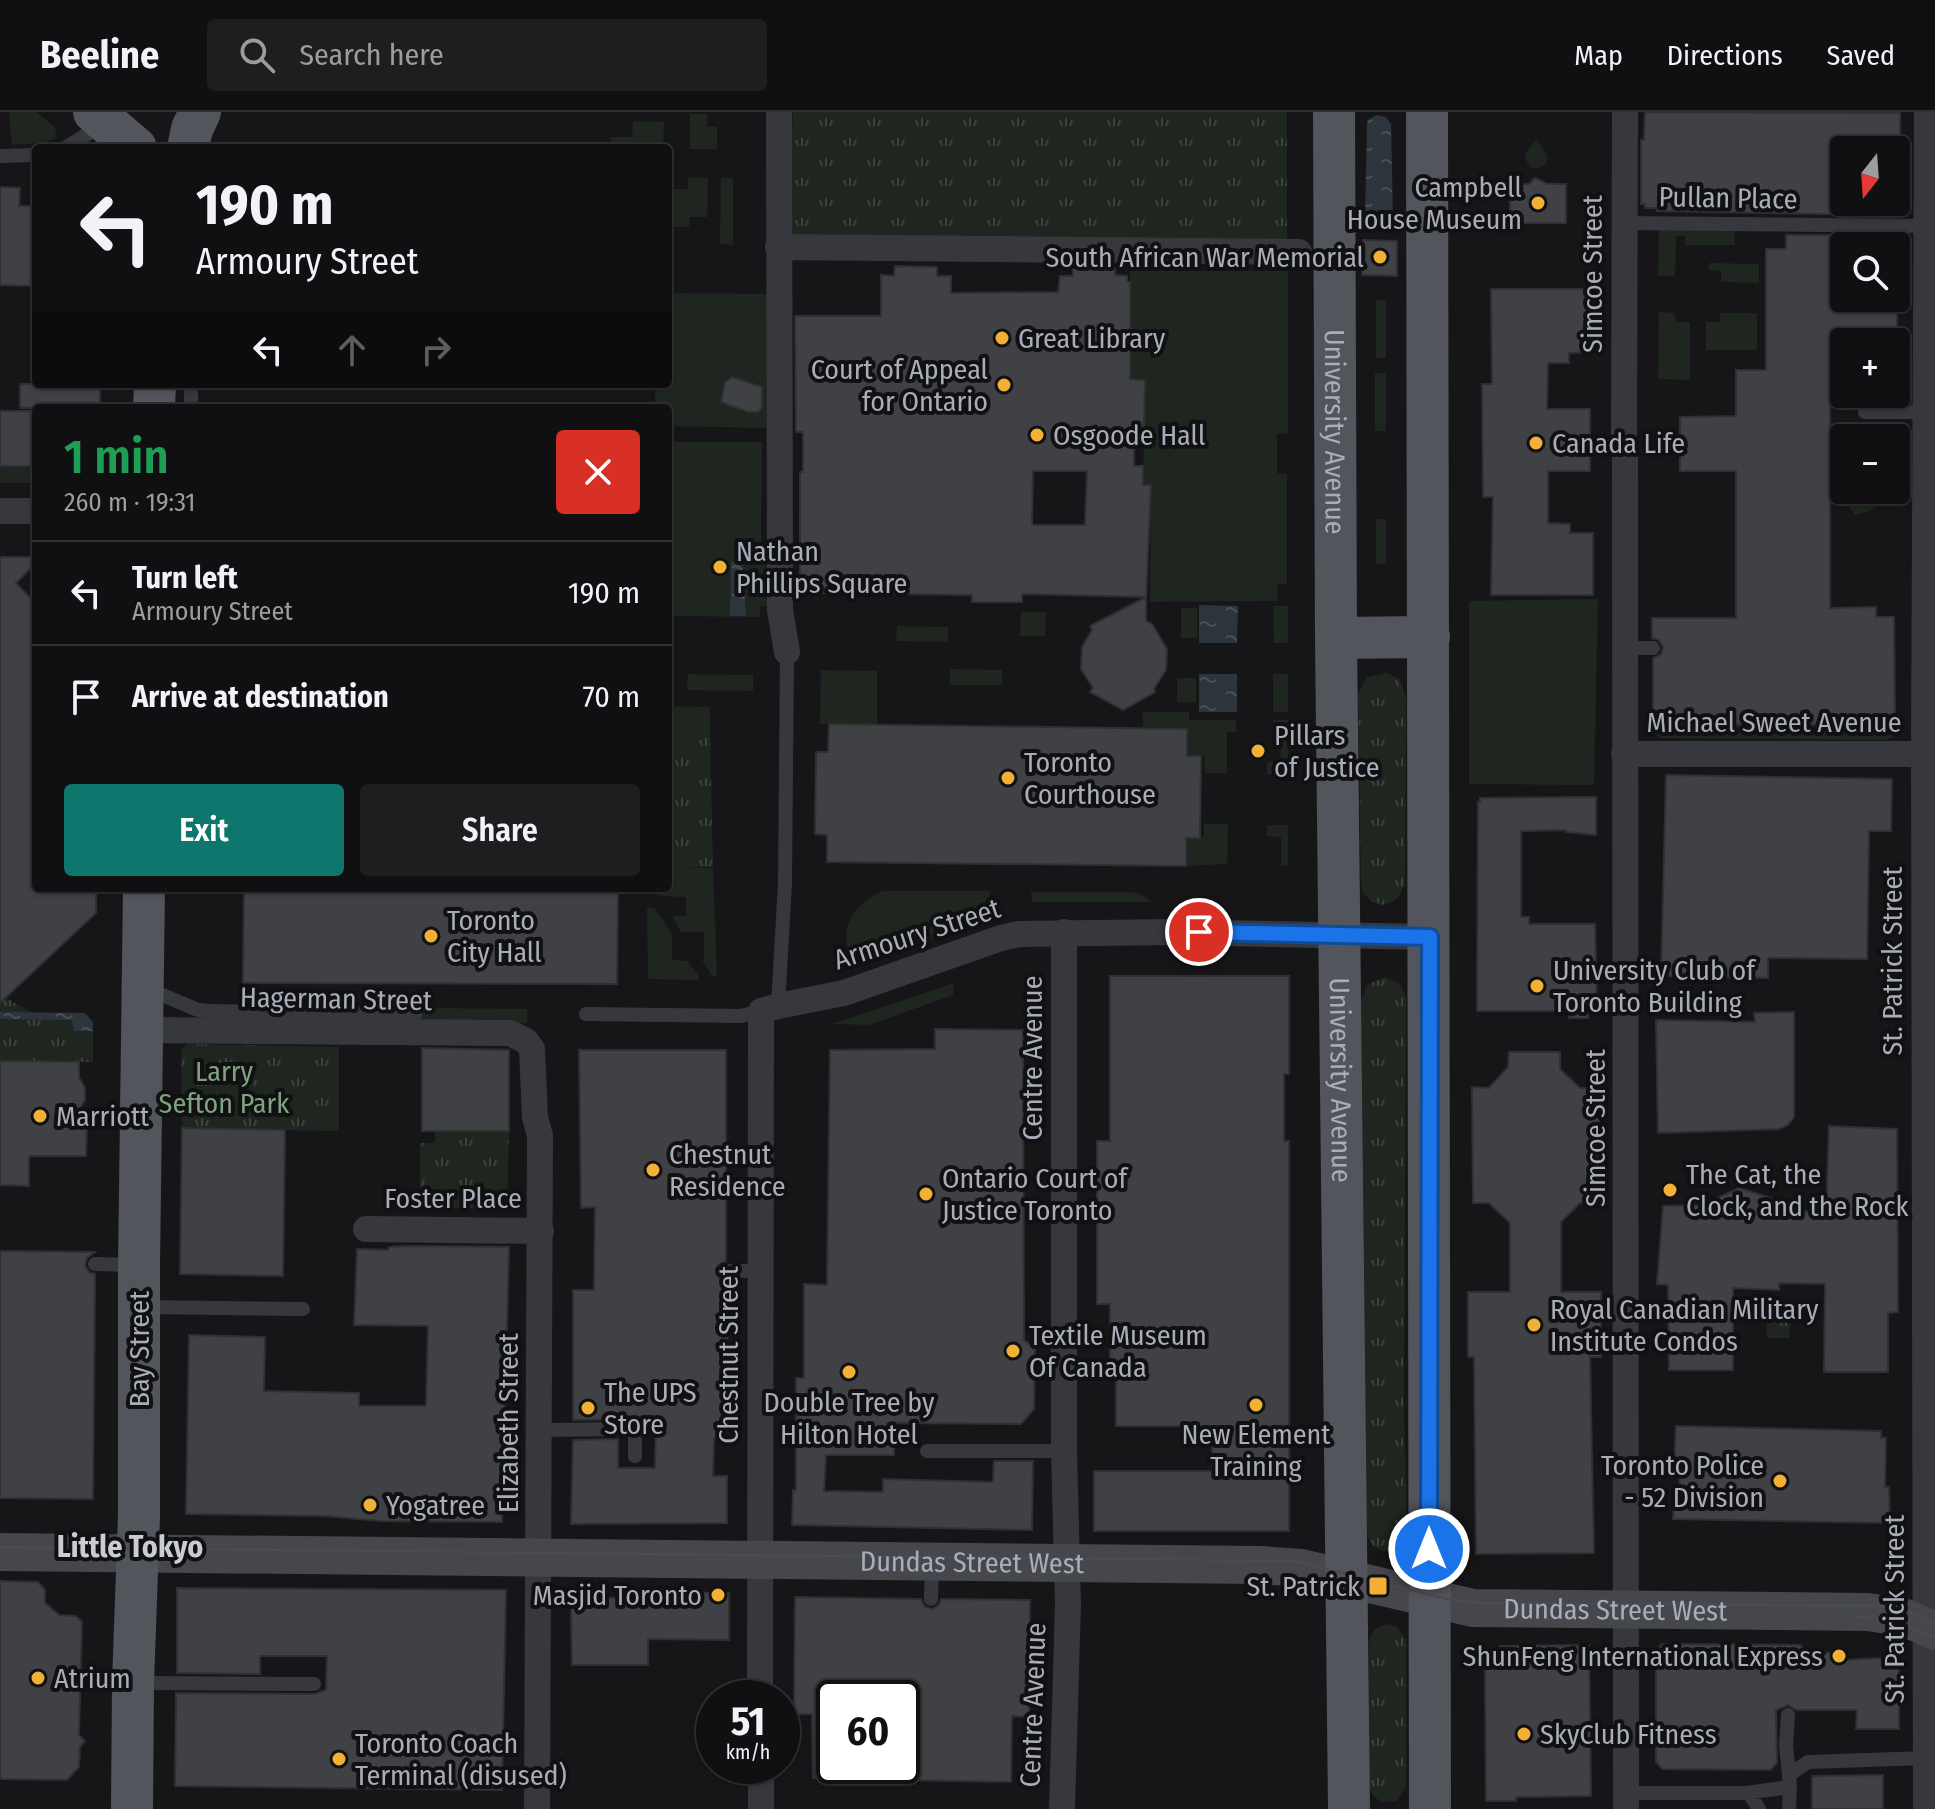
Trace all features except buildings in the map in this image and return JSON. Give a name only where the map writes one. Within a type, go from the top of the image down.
[{"type":"main road","points":[[189,144],[200,112]]},
{"type":"main road","name":"University Avenue","points":[[1334,112],[1336,638],[1349,1809]]},
{"type":"main road","points":[[1427,112],[1430,1809]]},
{"type":"main road","points":[[1336,638],[1429,637]]},
{"type":"main road","name":"Bay Street","points":[[132,1809],[144,892]]},
{"type":"main road","name":"Dundas Street West","points":[[0,1552],[1291,1567],[1473,1608],[1868,1612],[1906,1618],[1930,1629]]},
{"type":"street","points":[[779,112],[780,610],[787,652]]},
{"type":"street","name":"Simcoe Street","points":[[1625,112],[1626,1801]]},
{"type":"street","name":"St. Patrick Street","points":[[1926,1809],[1930,1629],[1924,754],[1926,412],[1931,226],[1927,112]]},
{"type":"street","points":[[778,247],[1299,252]]},
{"type":"street","points":[[0,511],[32,511]]},
{"type":"street","name":"Michael Sweet Avenue","points":[[1624,754],[1924,754]]},
{"type":"street","name":"Armoury Street","points":[[769,1008],[844,993],[1001,938],[1064,932],[1430,937]]},
{"type":"street","name":"Centre Avenue","points":[[1062,1809],[1068,1603],[1064,1451],[1064,932]]},
{"type":"street","name":"Chestnut Street","points":[[760,1680],[760,1271],[769,1008]]},
{"type":"street","name":"Hagerman Street","points":[[143,1030],[510,1033],[526,1041]]},
{"type":"street","name":"Elizabeth Street","points":[[526,1041],[533,1055],[535,1117],[540,1136],[537,1809]]},
{"type":"street","name":"Foster Place","points":[[366,1229],[541,1231]]},
{"type":"street","points":[[761,1784],[761,1809]]},
{"type":"lane","points":[[74,144],[112,127]]},
{"type":"lane","points":[[0,156],[32,155]]},
{"type":"lane","name":"Pullan Place","points":[[1624,223],[1931,226]]},
{"type":"lane","points":[[1865,412],[1926,412]]},
{"type":"lane","points":[[1625,637],[1653,648]]},
{"type":"lane","points":[[586,1014],[741,1016],[769,1008],[784,932],[787,652]]},
{"type":"lane","points":[[143,987],[198,1010],[415,1014]]},
{"type":"lane","points":[[95,1264],[139,1265]]},
{"type":"lane","points":[[726,1271],[760,1271]]},
{"type":"lane","points":[[139,1307],[303,1309]]},
{"type":"lane","points":[[540,1430],[635,1429],[635,1456]]},
{"type":"lane","points":[[927,1451],[1064,1451]]},
{"type":"lane","points":[[931,1599],[932,1561]]},
{"type":"lane","points":[[133,1683],[314,1684]]},
{"type":"lane","points":[[1788,1715],[1789,1809]]},
{"type":"lane","points":[[1626,1801],[1749,1793],[1790,1781],[1808,1762],[1926,1758]]},
{"type":"lane","points":[[1749,1793],[1759,1809]]},
{"type":"green space","points":[[9,112],[36,112],[56,128],[55,139],[12,145]]},
{"type":"green space","points":[[793,112],[1287,112],[1287,239],[787,238]]},
{"type":"green space","points":[[690,114],[707,114],[707,127],[717,127],[717,149],[690,149]]},
{"type":"green space","points":[[633,121],[664,122],[663,144],[611,144],[611,137],[632,137]]},
{"type":"green space","points":[[1537,140],[1548,156],[1546,164],[1537,169],[1530,167],[1525,158],[1528,149]]},
{"type":"green space","points":[[320,143],[417,144],[320,144]]},
{"type":"green space","points":[[688,177],[708,178],[707,217],[690,217],[689,227],[674,227],[674,189],[688,189]]},
{"type":"green space","points":[[721,178],[733,178],[733,245],[720,244]]},
{"type":"green space","points":[[1659,230],[1734,230],[1735,245],[1685,245],[1685,236],[1676,236],[1675,276],[1658,276]]},
{"type":"green space","points":[[1709,263],[1759,264],[1759,283],[1721,282],[1721,271],[1709,270]]},
{"type":"green space","points":[[1130,271],[1288,271],[1288,433],[1277,434],[1277,473],[1287,474],[1287,584],[1277,585],[1278,601],[1150,602],[1151,486],[1143,485],[1145,380],[1130,379]]},
{"type":"green space","points":[[672,293],[769,294],[770,428],[672,426],[672,404],[655,404],[655,388],[672,388]]},
{"type":"green space","points":[[1376,300],[1386,300],[1386,358],[1376,358]]},
{"type":"green space","points":[[1659,312],[1675,313],[1676,322],[1690,322],[1690,380],[1658,379]]},
{"type":"green space","points":[[1720,313],[1757,313],[1757,350],[1706,350],[1706,322],[1720,322]]},
{"type":"green space","points":[[1375,373],[1386,373],[1386,431],[1375,431]]},
{"type":"green space","points":[[672,442],[762,442],[761,546],[771,546],[769,606],[760,606],[760,617],[672,616]]},
{"type":"green space","points":[[0,466],[32,466],[32,483],[0,483]]},
{"type":"green space","points":[[1848,504],[1879,504],[1870,511],[1855,515]]},
{"type":"green space","points":[[1376,519],[1386,519],[1386,564],[1376,564]]},
{"type":"green space","points":[[1598,599],[1594,785],[1469,784],[1469,601]]},
{"type":"green space","points":[[1273,606],[1288,606],[1288,643],[1274,643]]},
{"type":"green space","points":[[1181,608],[1197,608],[1197,638],[1181,638]]},
{"type":"green space","points":[[1021,612],[1046,612],[1045,636],[1020,636]]},
{"type":"green space","points":[[897,626],[948,627],[948,642],[896,641]]},
{"type":"green space","points":[[950,669],[1002,670],[1002,685],[950,685]]},
{"type":"green space","points":[[821,670],[877,671],[877,725],[820,724]]},
{"type":"green space","points":[[1387,673],[1399,679],[1406,696],[1405,885],[1398,898],[1386,905],[1370,900],[1361,885],[1358,694],[1367,677]]},
{"type":"green space","points":[[688,674],[753,675],[753,691],[687,690]]},
{"type":"green space","points":[[1273,674],[1288,674],[1288,712],[1273,712]]},
{"type":"green space","points":[[1177,678],[1196,678],[1196,703],[1177,702]]},
{"type":"green space","points":[[672,706],[710,707],[710,732],[672,732]]},
{"type":"green space","points":[[1142,712],[1189,712],[1189,720],[1236,720],[1236,732],[1227,732],[1227,773],[1205,773],[1204,756],[1187,756],[1187,728],[1143,727]]},
{"type":"green space","points":[[1273,720],[1289,720],[1288,774],[1267,774],[1267,762],[1281,762],[1281,732],[1273,732]]},
{"type":"green space","points":[[1895,724],[1895,736],[1884,740],[1660,738],[1657,735],[1657,725]]},
{"type":"green space","points":[[672,732],[710,732],[713,867],[672,868]]},
{"type":"green space","points":[[1204,824],[1228,824],[1227,864],[1186,866],[1186,838],[1204,837]]},
{"type":"green space","points":[[1267,825],[1288,825],[1288,866],[1281,866],[1281,837],[1267,836]]},
{"type":"green space","points":[[672,868],[713,868],[717,976],[712,976],[702,960],[704,932],[681,932],[672,916],[686,916],[686,897],[658,896],[655,892],[672,892]]},
{"type":"green space","points":[[883,891],[990,891],[989,917],[853,966],[846,942],[850,921],[862,904]]},
{"type":"green space","points":[[1031,892],[1129,892],[1153,902],[1032,902]]},
{"type":"green space","points":[[647,908],[654,908],[672,933],[672,960],[687,961],[699,980],[648,979]]},
{"type":"green space","points":[[1385,977],[1400,984],[1406,997],[1404,1412],[1407,1535],[1397,1551],[1374,1546],[1367,1533],[1361,1002],[1367,985]]},
{"type":"green space","points":[[954,983],[953,995],[869,1025],[832,1024]]},
{"type":"green space","points":[[0,998],[6,998],[33,1013],[85,1013],[93,1022],[93,1062],[0,1061]]},
{"type":"green space","points":[[415,1008],[527,1009],[527,1023],[415,1022]]},
{"type":"green space","name":"Larry Sefton Park","points":[[187,1044],[339,1047],[339,1131],[182,1128],[181,1050]]},
{"type":"green space","points":[[435,1131],[509,1131],[507,1206],[504,1209],[420,1207],[420,1143],[435,1143]]},
{"type":"green space","points":[[1766,1315],[1789,1315],[1790,1338],[1767,1338]]},
{"type":"green space","points":[[1388,1624],[1397,1627],[1406,1639],[1406,1786],[1397,1800],[1387,1802],[1376,1798],[1369,1786],[1369,1648],[1373,1632]]},
{"type":"water","points":[[1377,115],[1386,117],[1391,124],[1391,223],[1369,222],[1365,218],[1367,124]]},
{"type":"water","points":[[731,562],[742,562],[743,574],[739,575],[740,586],[744,586],[746,616],[730,616]]},
{"type":"water","points":[[1199,605],[1238,606],[1237,643],[1199,643]]},
{"type":"water","points":[[1199,674],[1237,674],[1237,712],[1199,712]]},
{"type":"water","points":[[0,1012],[85,1013],[93,1022],[93,1031],[74,1031],[72,1020],[0,1019]]},
{"type":"tram line","points":[[0,1547],[1294,1561],[1447,1599],[1481,1603],[1880,1606],[1906,1611],[1935,1625]]},
{"type":"tram line","points":[[1855,1616],[1897,1622],[1935,1637]]},
{"type":"place","name":"Campbell House Museum","points":[[1538,203]]},
{"type":"place","name":"South African War Memorial","points":[[1380,257]]},
{"type":"place","name":"Great Library","points":[[1002,338]]},
{"type":"place","name":"Court of Appeal for Ontario","points":[[1004,385]]},
{"type":"place","name":"Osgoode Hall","points":[[1037,435]]},
{"type":"place","name":"Canada Life","points":[[1536,443]]},
{"type":"place","name":"Nathan Phillips Square","points":[[720,567]]},
{"type":"place","name":"Pillars of Justice","points":[[1258,751]]},
{"type":"place","name":"Toronto Courthouse","points":[[1008,778]]},
{"type":"place","name":"Toronto City Hall","points":[[431,936]]},
{"type":"place","name":"University Club of Toronto Building","points":[[1537,986]]},
{"type":"place","name":"Marriott","points":[[40,1116]]},
{"type":"place","name":"Chestnut Residence","points":[[653,1170]]},
{"type":"place","name":"The Cat, the Clock, and the Rock","points":[[1670,1190]]},
{"type":"place","name":"Ontario Court of Justice Toronto","points":[[926,1194]]},
{"type":"place","name":"Royal Canadian Military Institute Condos","points":[[1534,1325]]},
{"type":"place","name":"Textile Museum Of Canada","points":[[1013,1351]]},
{"type":"place","name":"Double Tree by Hilton Hotel","points":[[849,1372]]},
{"type":"place","name":"New Element Training","points":[[1256,1405]]},
{"type":"place","name":"The UPS Store","points":[[588,1408]]},
{"type":"place","name":"Toronto Police - 52 Division","points":[[1780,1481]]},
{"type":"place","name":"Yogatree","points":[[370,1505]]},
{"type":"place","name":"St. Patrick","points":[[1378,1586]]},
{"type":"place","name":"Masjid Toronto","points":[[718,1595]]},
{"type":"place","name":"ShunFeng International Express","points":[[1839,1656]]},
{"type":"place","name":"Atrium","points":[[38,1678]]},
{"type":"place","name":"SkyClub Fitness","points":[[1524,1734]]},
{"type":"place","name":"Toronto Coach Terminal (disused)","points":[[339,1759]]},
{"type":"district","name":"Little Tokyo","points":[[130,1547]]},
{"type":"route","points":[[1199,932],[1430,937],[1429,1549]]}]
